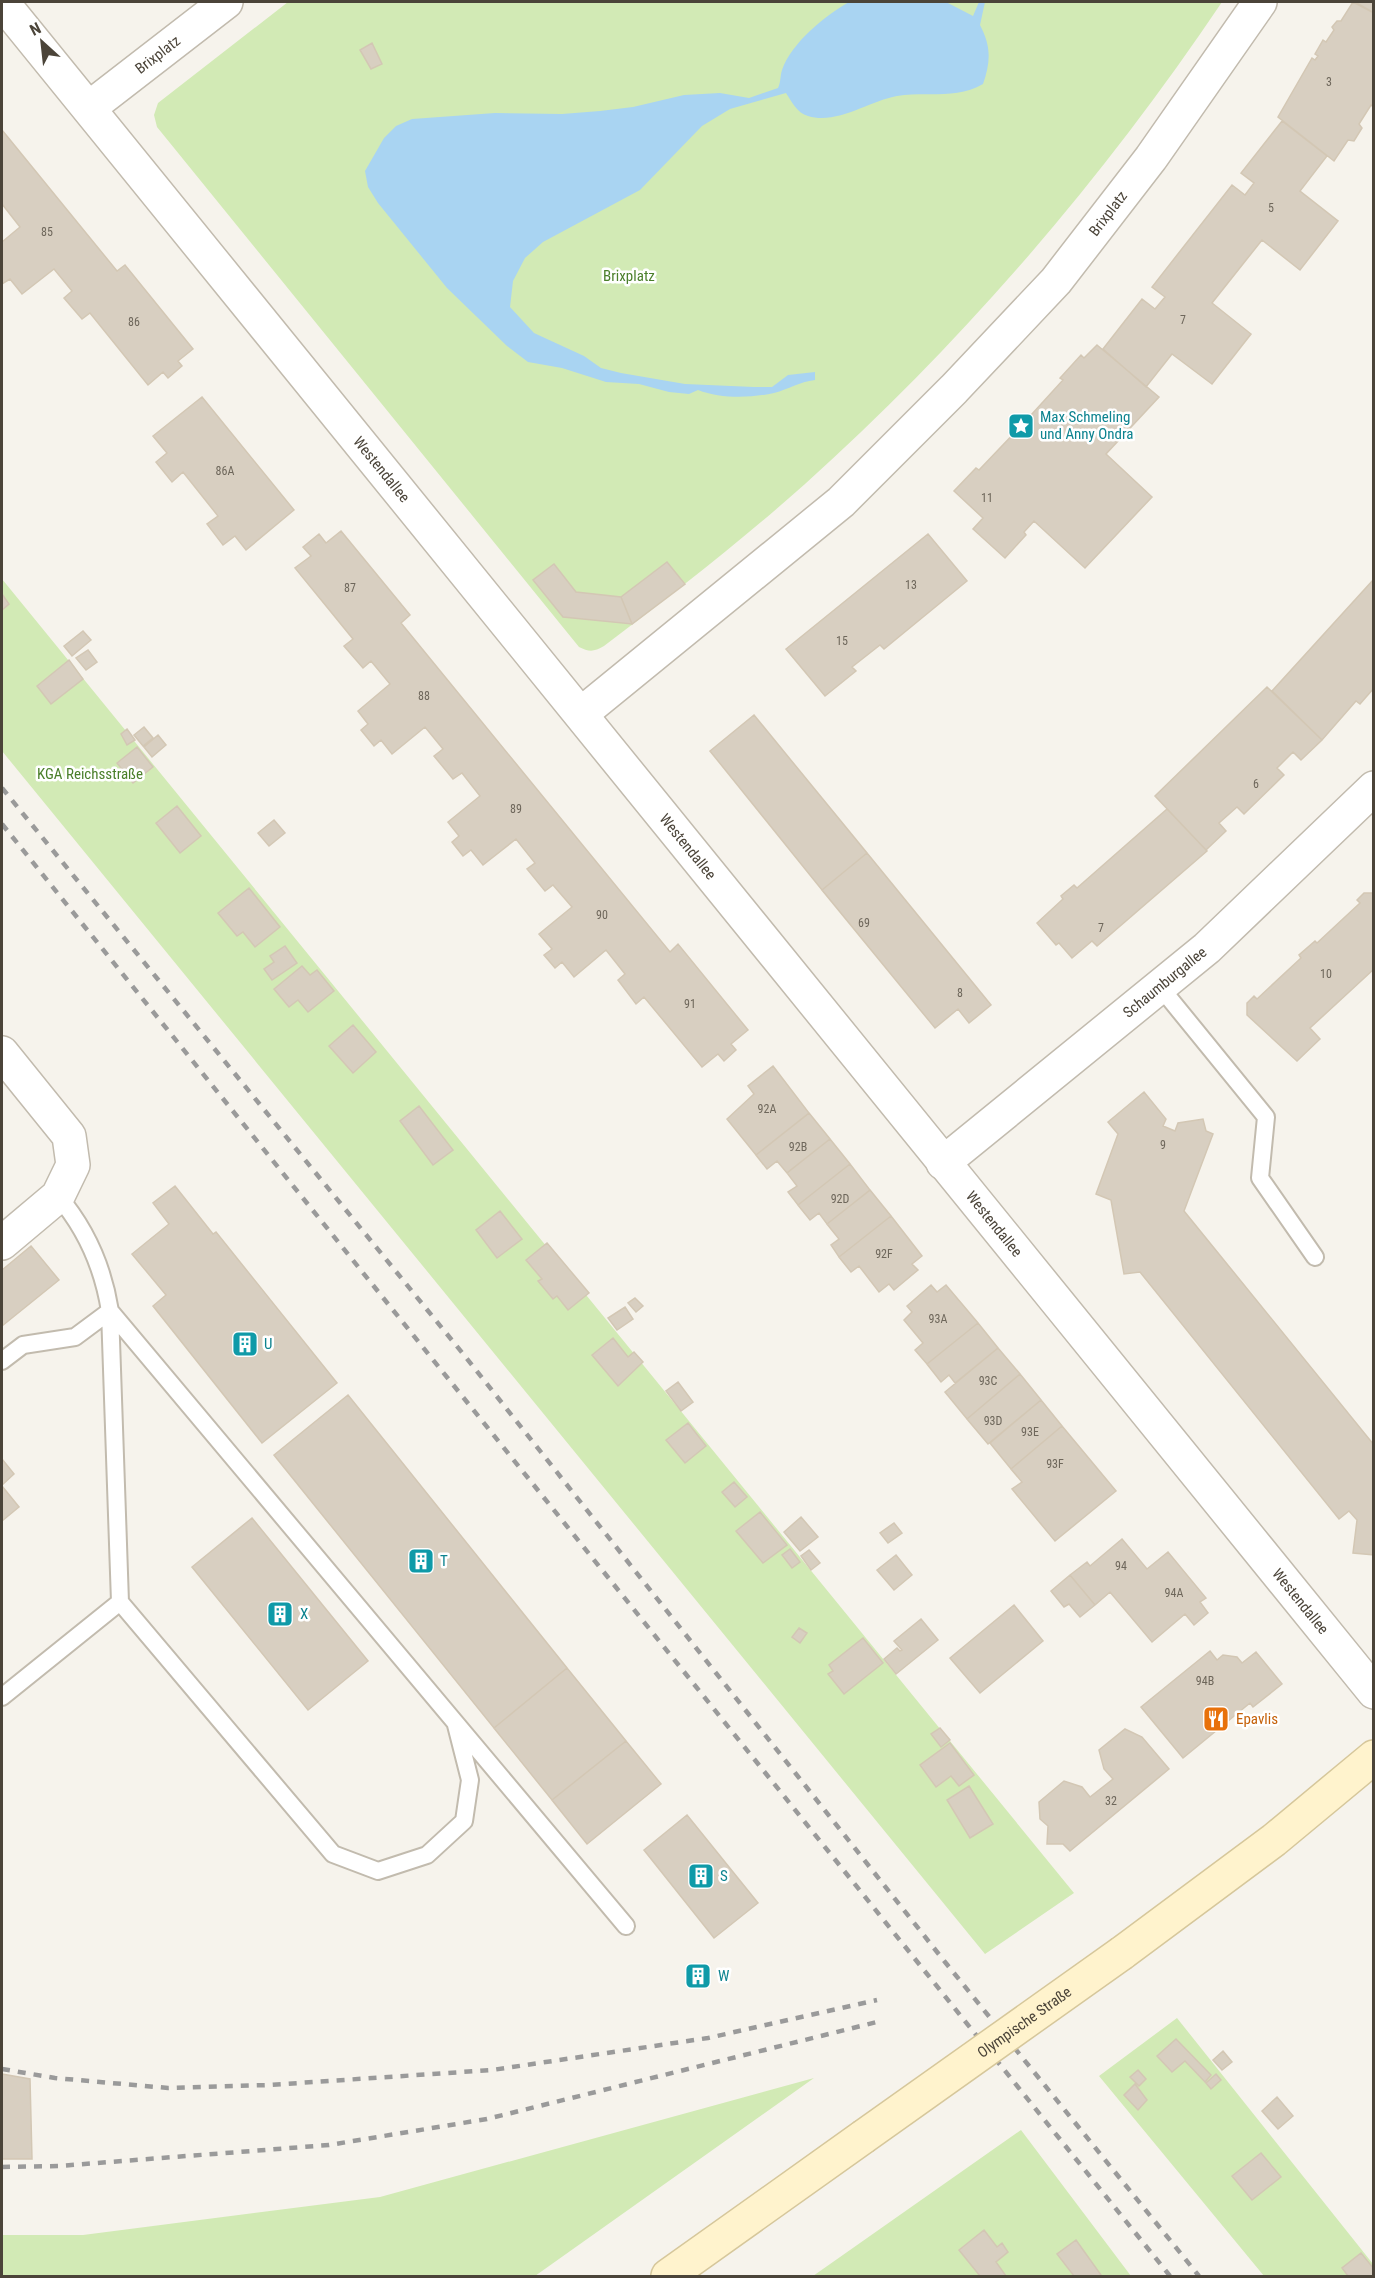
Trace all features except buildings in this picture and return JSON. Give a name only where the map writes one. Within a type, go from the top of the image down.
[{"type":"main road","name":"Olympische Straße","points":[[669,2277],[1122,1953],[1274,1840],[1374,1757]]},
{"type":"street","name":"Westendallee","points":[[2,2],[1374,1692]]},
{"type":"street","name":"Brixplatz","points":[[89,108],[226,2]]},
{"type":"street","name":"Brixplatz","points":[[581,714],[841,502],[954,389],[1056,281],[1151,158],[1260,2]]},
{"type":"street","name":"Schaumburgallee","points":[[943,1162],[1161,988],[1207,948],[1374,788]]},
{"type":"street","points":[[2,1053],[69,1136],[73,1165],[58,1196],[2,1243]]},
{"type":"lane","points":[[1161,988],[1266,1117],[1260,1178],[1315,1257]]},
{"type":"lane","points":[[58,1196],[88,1238],[105,1281],[110,1311],[120,1602],[333,1854],[378,1871],[427,1855],[464,1821],[470,1780],[455,1721]]},
{"type":"lane","points":[[2,1361],[23,1345],[75,1337],[110,1311]]},
{"type":"lane","points":[[110,1311],[626,1926]]},
{"type":"lane","points":[[2,1697],[120,1602]]},
{"type":"green space","name":"Brixplatz","points":[[288,2],[1222,2],[1129,132],[1080,195],[975,315],[920,373],[864,429],[756,526],[604,646],[592,651],[579,647],[157,127],[154,115],[158,103]]},
{"type":"green space","name":"KGA Reichsstraße","points":[[2,579],[1074,1893],[985,1954],[2,751]]},
{"type":"green space","points":[[1177,2018],[1373,2264],[1373,2276],[1264,2276],[1099,2076]]},
{"type":"green space","points":[[814,2078],[535,2276],[2,2276],[2,2235],[83,2235],[380,2197]]},
{"type":"green space","points":[[1021,2130],[1131,2276],[813,2276]]},
{"type":"water","points":[[849,2],[946,2],[973,16],[979,2],[985,2],[980,25],[988,47],[988,61],[983,84],[952,94],[897,96],[830,117],[819,118],[804,115],[795,107],[786,93],[730,109],[702,126],[640,190],[543,242],[525,258],[513,281],[510,307],[534,333],[584,356],[601,368],[621,373],[685,384],[754,387],[772,387],[788,375],[815,372],[815,380],[774,393],[736,397],[698,390],[689,394],[669,392],[639,384],[606,382],[562,368],[528,362],[507,346],[447,288],[378,203],[368,187],[365,171],[384,138],[396,126],[412,119],[495,113],[562,114],[600,111],[633,107],[684,95],[720,93],[749,98],[778,88],[782,70],[801,40],[820,22]]},
{"type":"railway","points":[[2,788],[464,1355],[945,1962],[1199,2276]]},
{"type":"railway","points":[[2,824],[1170,2276]]},
{"type":"railway","points":[[2,2069],[55,2078],[168,2088],[269,2085],[492,2070],[708,2038],[877,2000]]},
{"type":"railway","points":[[2,2167],[58,2166],[329,2145],[487,2119],[881,2021]]},
{"type":"place","name":"Max Schmeling und Anny Ondra","points":[[1021,426]]},
{"type":"place","name":"U","points":[[245,1344]]},
{"type":"place","name":"T","points":[[421,1561]]},
{"type":"place","name":"X","points":[[280,1614]]},
{"type":"place","name":"Epavlis","points":[[1216,1719]]},
{"type":"place","name":"S","points":[[701,1876]]},
{"type":"place","name":"W","points":[[698,1976]]}]
